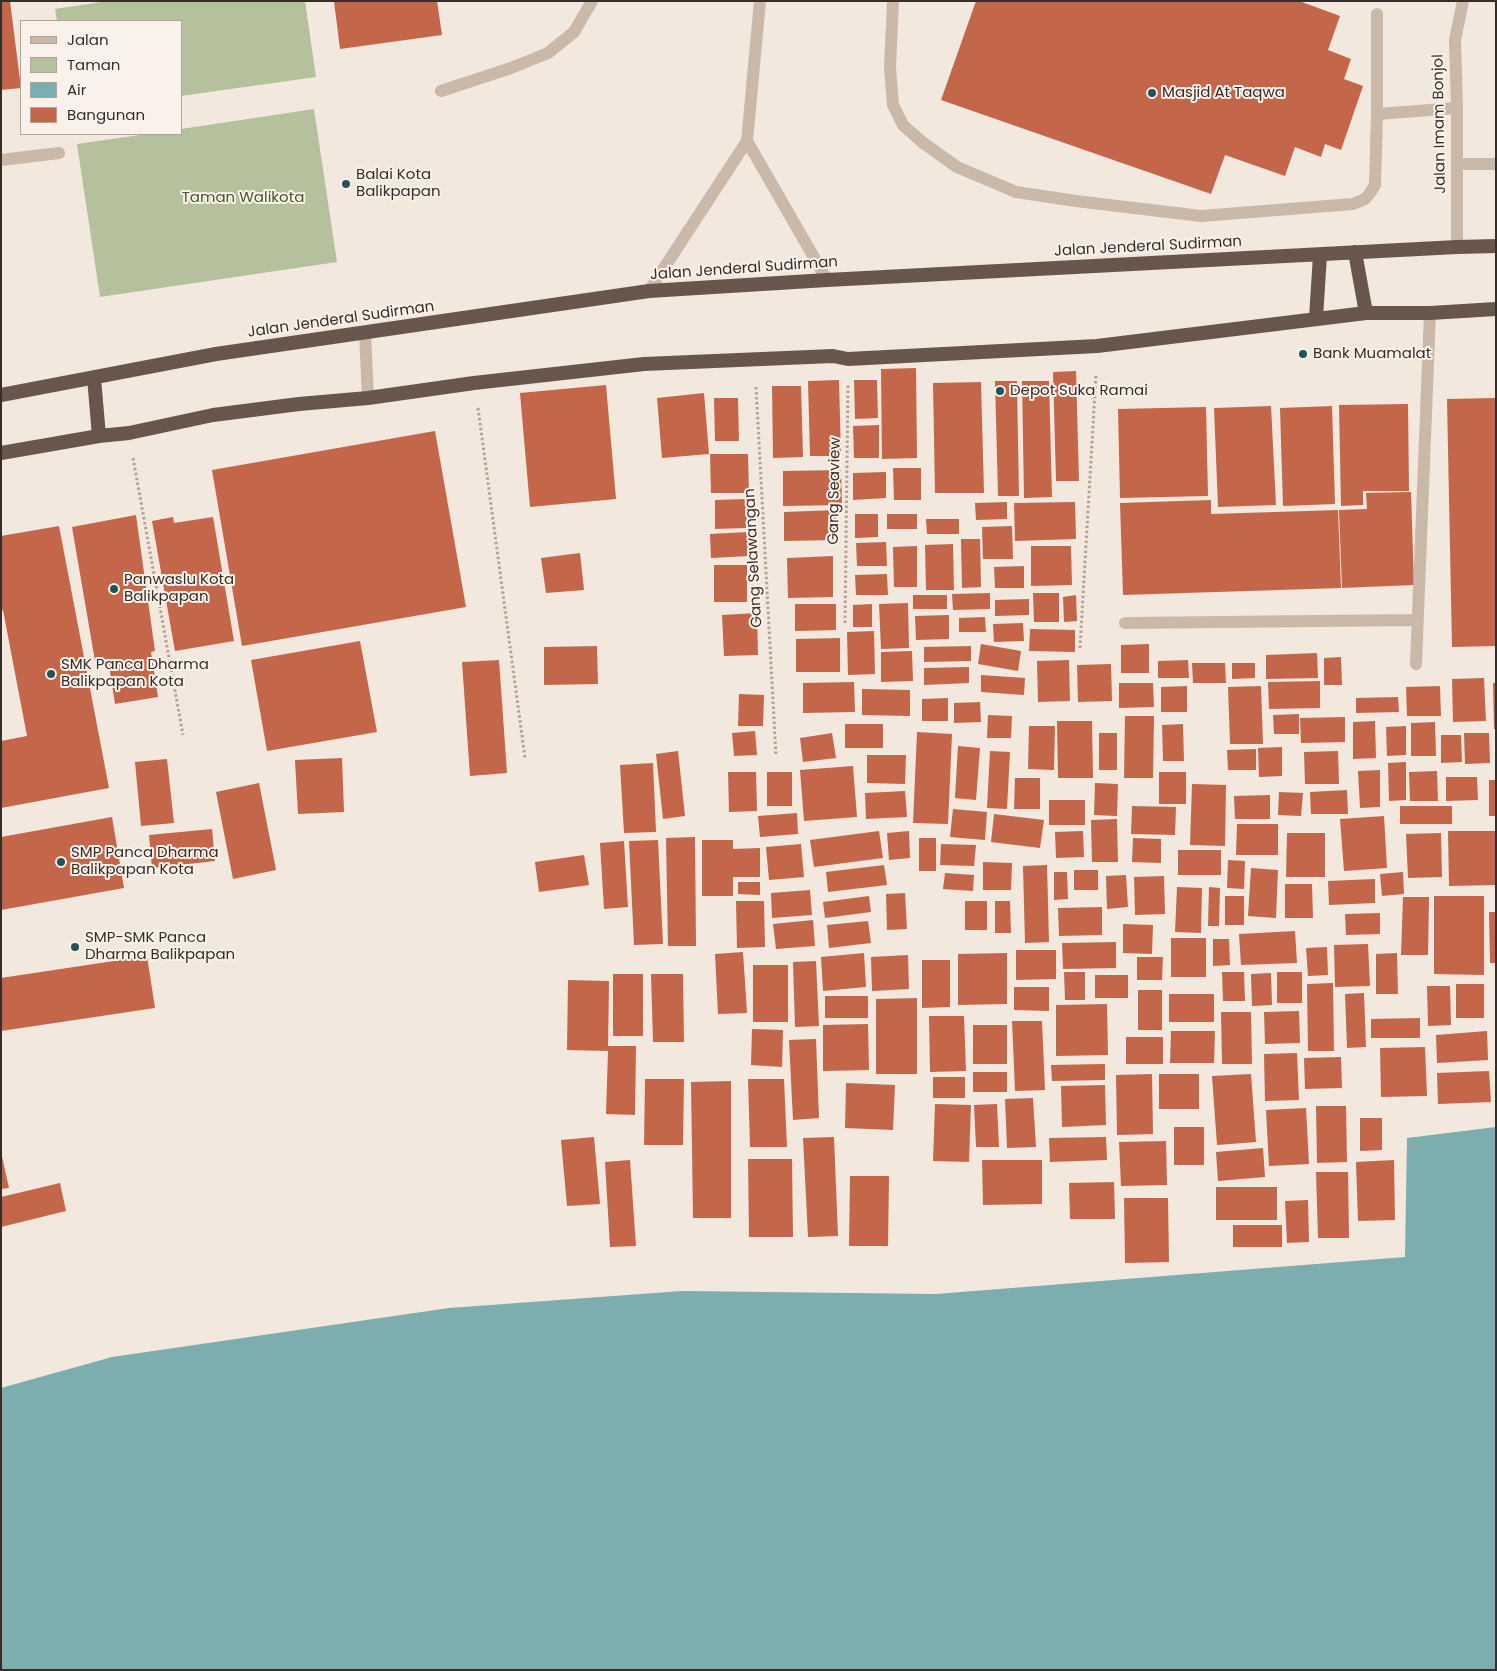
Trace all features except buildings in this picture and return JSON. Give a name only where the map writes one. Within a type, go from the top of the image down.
[{"type":"highway","name":"Jalan Jenderal Sudirman","points":[[1,395],[216,354],[649,291],[827,280],[1496,246]]},
{"type":"highway","points":[[1355,252],[1366,314]]},
{"type":"highway","points":[[1316,318],[1320,255]]},
{"type":"highway","points":[[1,453],[98,436],[129,433],[213,415],[644,364],[832,356],[848,359],[1097,346],[1316,318],[1366,314],[1430,314],[1496,310]]},
{"type":"highway","points":[[94,378],[98,436]]},
{"type":"street","points":[[441,91],[512,68],[548,53],[574,32],[592,1]]},
{"type":"street","points":[[649,291],[747,141],[760,1]]},
{"type":"street","points":[[893,1],[890,68],[893,105],[903,125],[922,142],[957,167],[1016,192],[1201,216],[1352,204],[1365,199],[1375,185],[1377,14]]},
{"type":"street","name":"Jalan Imam Bonjol","points":[[1457,247],[1457,108],[1454,40],[1463,1]]},
{"type":"street","points":[[1377,114],[1457,108]]},
{"type":"street","points":[[747,141],[827,280]]},
{"type":"street","points":[[1,160],[59,153]]},
{"type":"street","points":[[1457,164],[1496,164]]},
{"type":"street","points":[[1416,664],[1416,620],[1430,314]]},
{"type":"street","points":[[364,333],[368,398]]},
{"type":"street","points":[[1124,623],[1416,620]]},
{"type":"path","points":[[1080,648],[1097,346]]},
{"type":"path","name":"Gang Selawangan","points":[[754,359],[776,756]]},
{"type":"path","name":"Gang Seaview","points":[[845,623],[848,359]]},
{"type":"path","points":[[474,383],[525,758]]},
{"type":"path","points":[[129,433],[183,735]]},
{"type":"green space","points":[[108,1],[305,1],[316,77],[182,96],[182,20],[57,20],[55,9]]},
{"type":"green space","name":"Taman Walikota","points":[[314,109],[337,262],[100,297],[77,144],[140,135],[182,135],[182,129]]},
{"type":"water","points":[[1496,1127],[1496,1670],[1,1670],[1,1388],[112,1357],[449,1308],[682,1291],[936,1294],[1405,1257],[1407,1138]]},
{"type":"place","name":"Masjid At Taqwa","points":[[1152,93]]},
{"type":"place","name":"Balai Kota Balikpapan","points":[[346,184]]},
{"type":"place","name":"Bank Muamalat","points":[[1303,354]]},
{"type":"place","name":"Depot Suka Ramai","points":[[1000,391]]},
{"type":"place","name":"Panwaslu Kota Balikpapan","points":[[114,589]]},
{"type":"place","name":"SMK Panca Dharma Balikpapan Kota","points":[[51,674]]},
{"type":"place","name":"SMP Panca Dharma Balikpapan Kota","points":[[61,862]]},
{"type":"place","name":"SMP-SMK Panca Dharma Balikpapan","points":[[75,947]]}]
